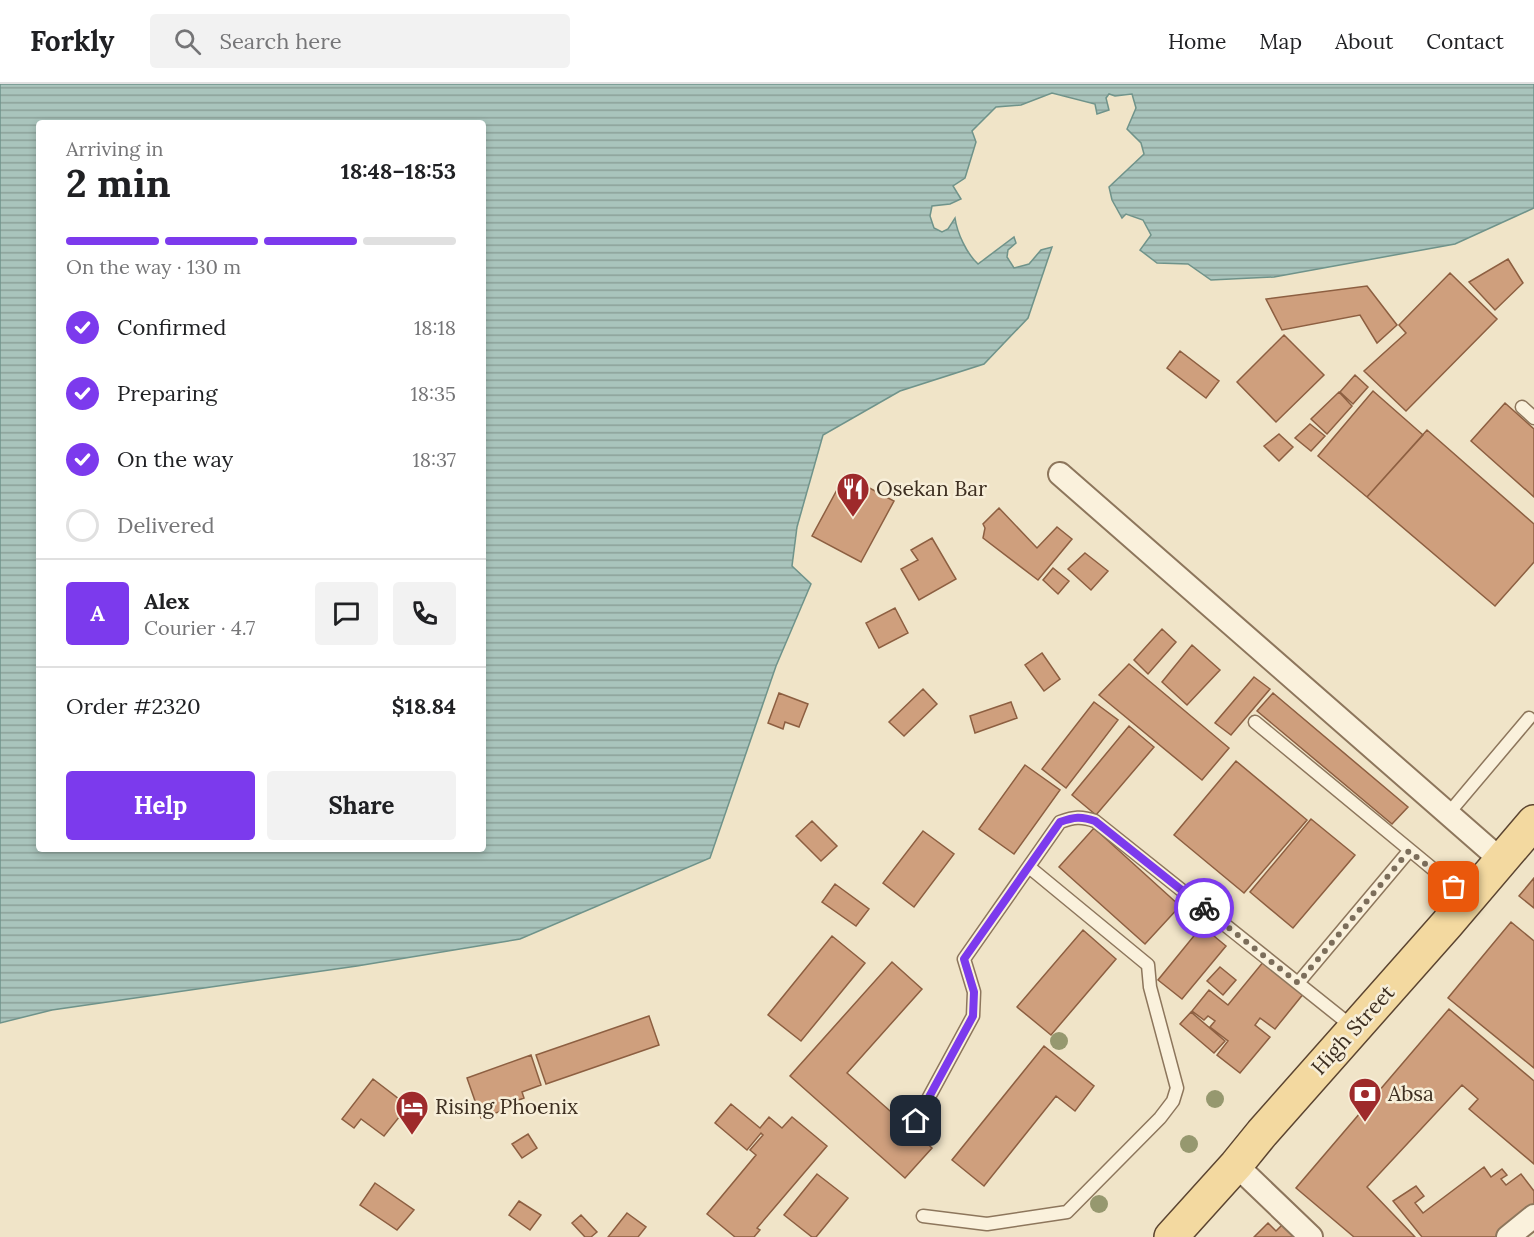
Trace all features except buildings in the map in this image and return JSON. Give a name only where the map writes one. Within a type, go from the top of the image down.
[{"type":"main road","name":"High Street","points":[[1171,1237],[1534,822]]},
{"type":"street","points":[[1060,474],[1501,860]]},
{"type":"street","points":[[1236,1165],[1311,1237]]},
{"type":"street","points":[[1508,1237],[1534,1216]]},
{"type":"lane","points":[[1522,407],[1534,418]]},
{"type":"lane","points":[[1448,814],[1529,718]]},
{"type":"lane","points":[[1255,722],[1468,899]]},
{"type":"lane","points":[[916,1121],[973,1016],[974,992],[964,959],[1060,822],[1073,817],[1095,821],[1355,1028]]},
{"type":"lane","points":[[1298,983],[1409,851]]},
{"type":"lane","points":[[923,1216],[987,1224],[1067,1212],[1160,1118],[1173,1101],[1177,1089],[1150,987],[1148,965],[1029,867]]},
{"type":"water","points":[[0,84],[1534,84],[1534,208],[1455,244],[1274,277],[1211,280],[1188,264],[1157,263],[1140,250],[1151,235],[1143,220],[1126,214],[1122,218],[1112,200],[1109,187],[1144,154],[1141,143],[1127,129],[1136,108],[1132,94],[1115,96],[1109,94],[1106,98],[1109,110],[1097,114],[1095,104],[1052,93],[1021,105],[996,107],[972,131],[976,142],[965,178],[953,186],[961,199],[950,204],[932,206],[930,216],[934,228],[942,232],[948,229],[955,218],[963,242],[978,264],[1014,237],[1016,243],[1008,250],[1007,257],[1014,268],[1029,264],[1041,250],[1052,247],[1028,318],[984,364],[900,391],[823,435],[797,527],[792,566],[811,584],[776,666],[710,858],[520,939],[357,966],[52,1010],[0,1023]]},
{"type":"way so far","points":[[1204,908],[1298,983],[1409,851],[1454,887]]},
{"type":"place","name":"Osekan Bar","points":[[853,518]]},
{"type":"place","name":"Absa","points":[[1365,1123]]},
{"type":"place","name":"Rising Phoenix","points":[[412,1136]]},
{"type":"route","points":[[916,1121],[973,1016],[974,992],[964,959],[1060,822],[1073,817],[1095,821],[1204,908]]}]
